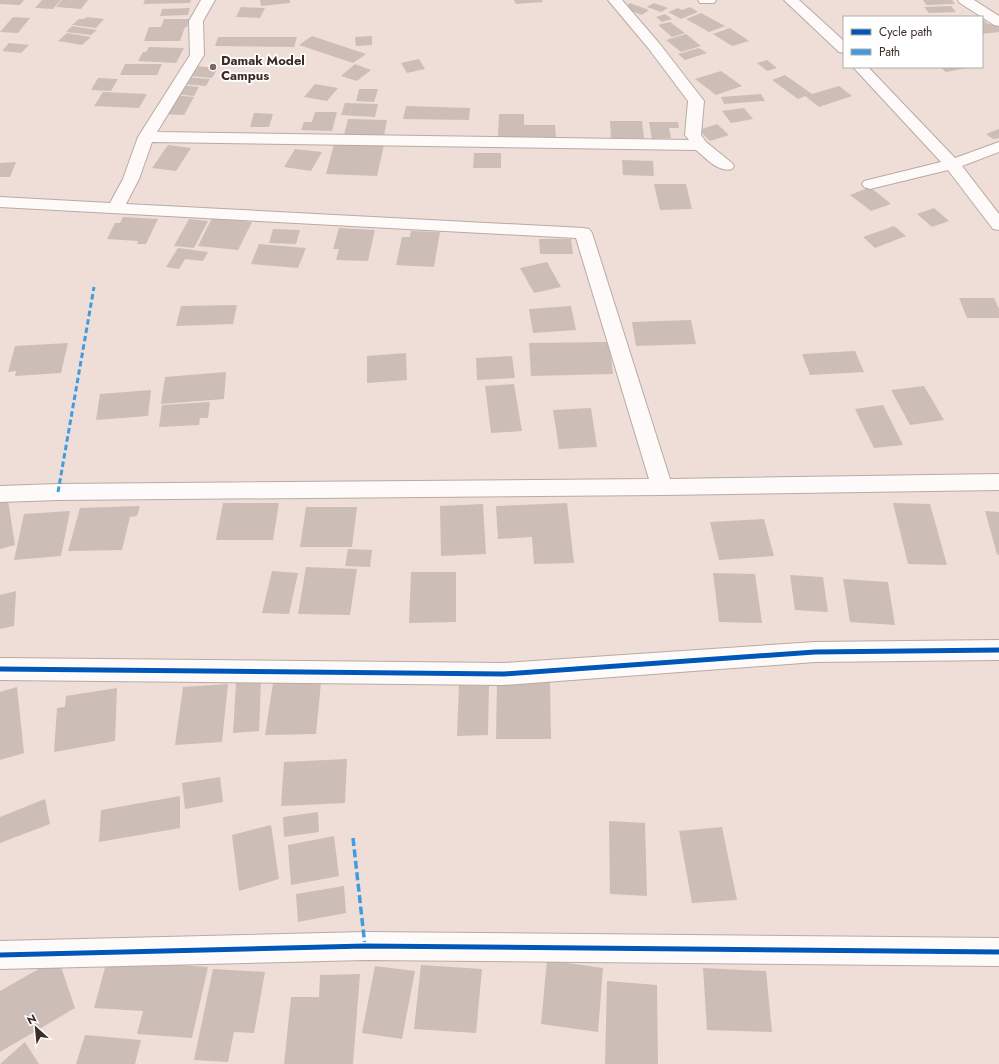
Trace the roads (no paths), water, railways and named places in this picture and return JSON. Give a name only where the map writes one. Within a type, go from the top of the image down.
[{"type":"street","points":[[114,208],[131,179],[146,137],[197,55],[196,21],[208,0]]},
{"type":"street","points":[[615,0],[654,46],[696,101],[692,136],[700,146],[726,166]]},
{"type":"street","points":[[791,0],[843,48]]},
{"type":"street","points":[[965,0],[997,18]]},
{"type":"street","points":[[861,68],[952,164],[999,224]]},
{"type":"street","points":[[146,137],[700,146]]},
{"type":"street","points":[[870,184],[952,164],[999,147]]},
{"type":"street","points":[[0,202],[583,233],[662,487]]},
{"type":"street","points":[[0,494],[999,482]]},
{"type":"street","points":[[0,669],[504,674],[815,652],[999,650]]},
{"type":"street","points":[[0,955],[365,946],[999,952]]},
{"type":"place","name":"Damak Model Campus","points":[[213,67]]}]
